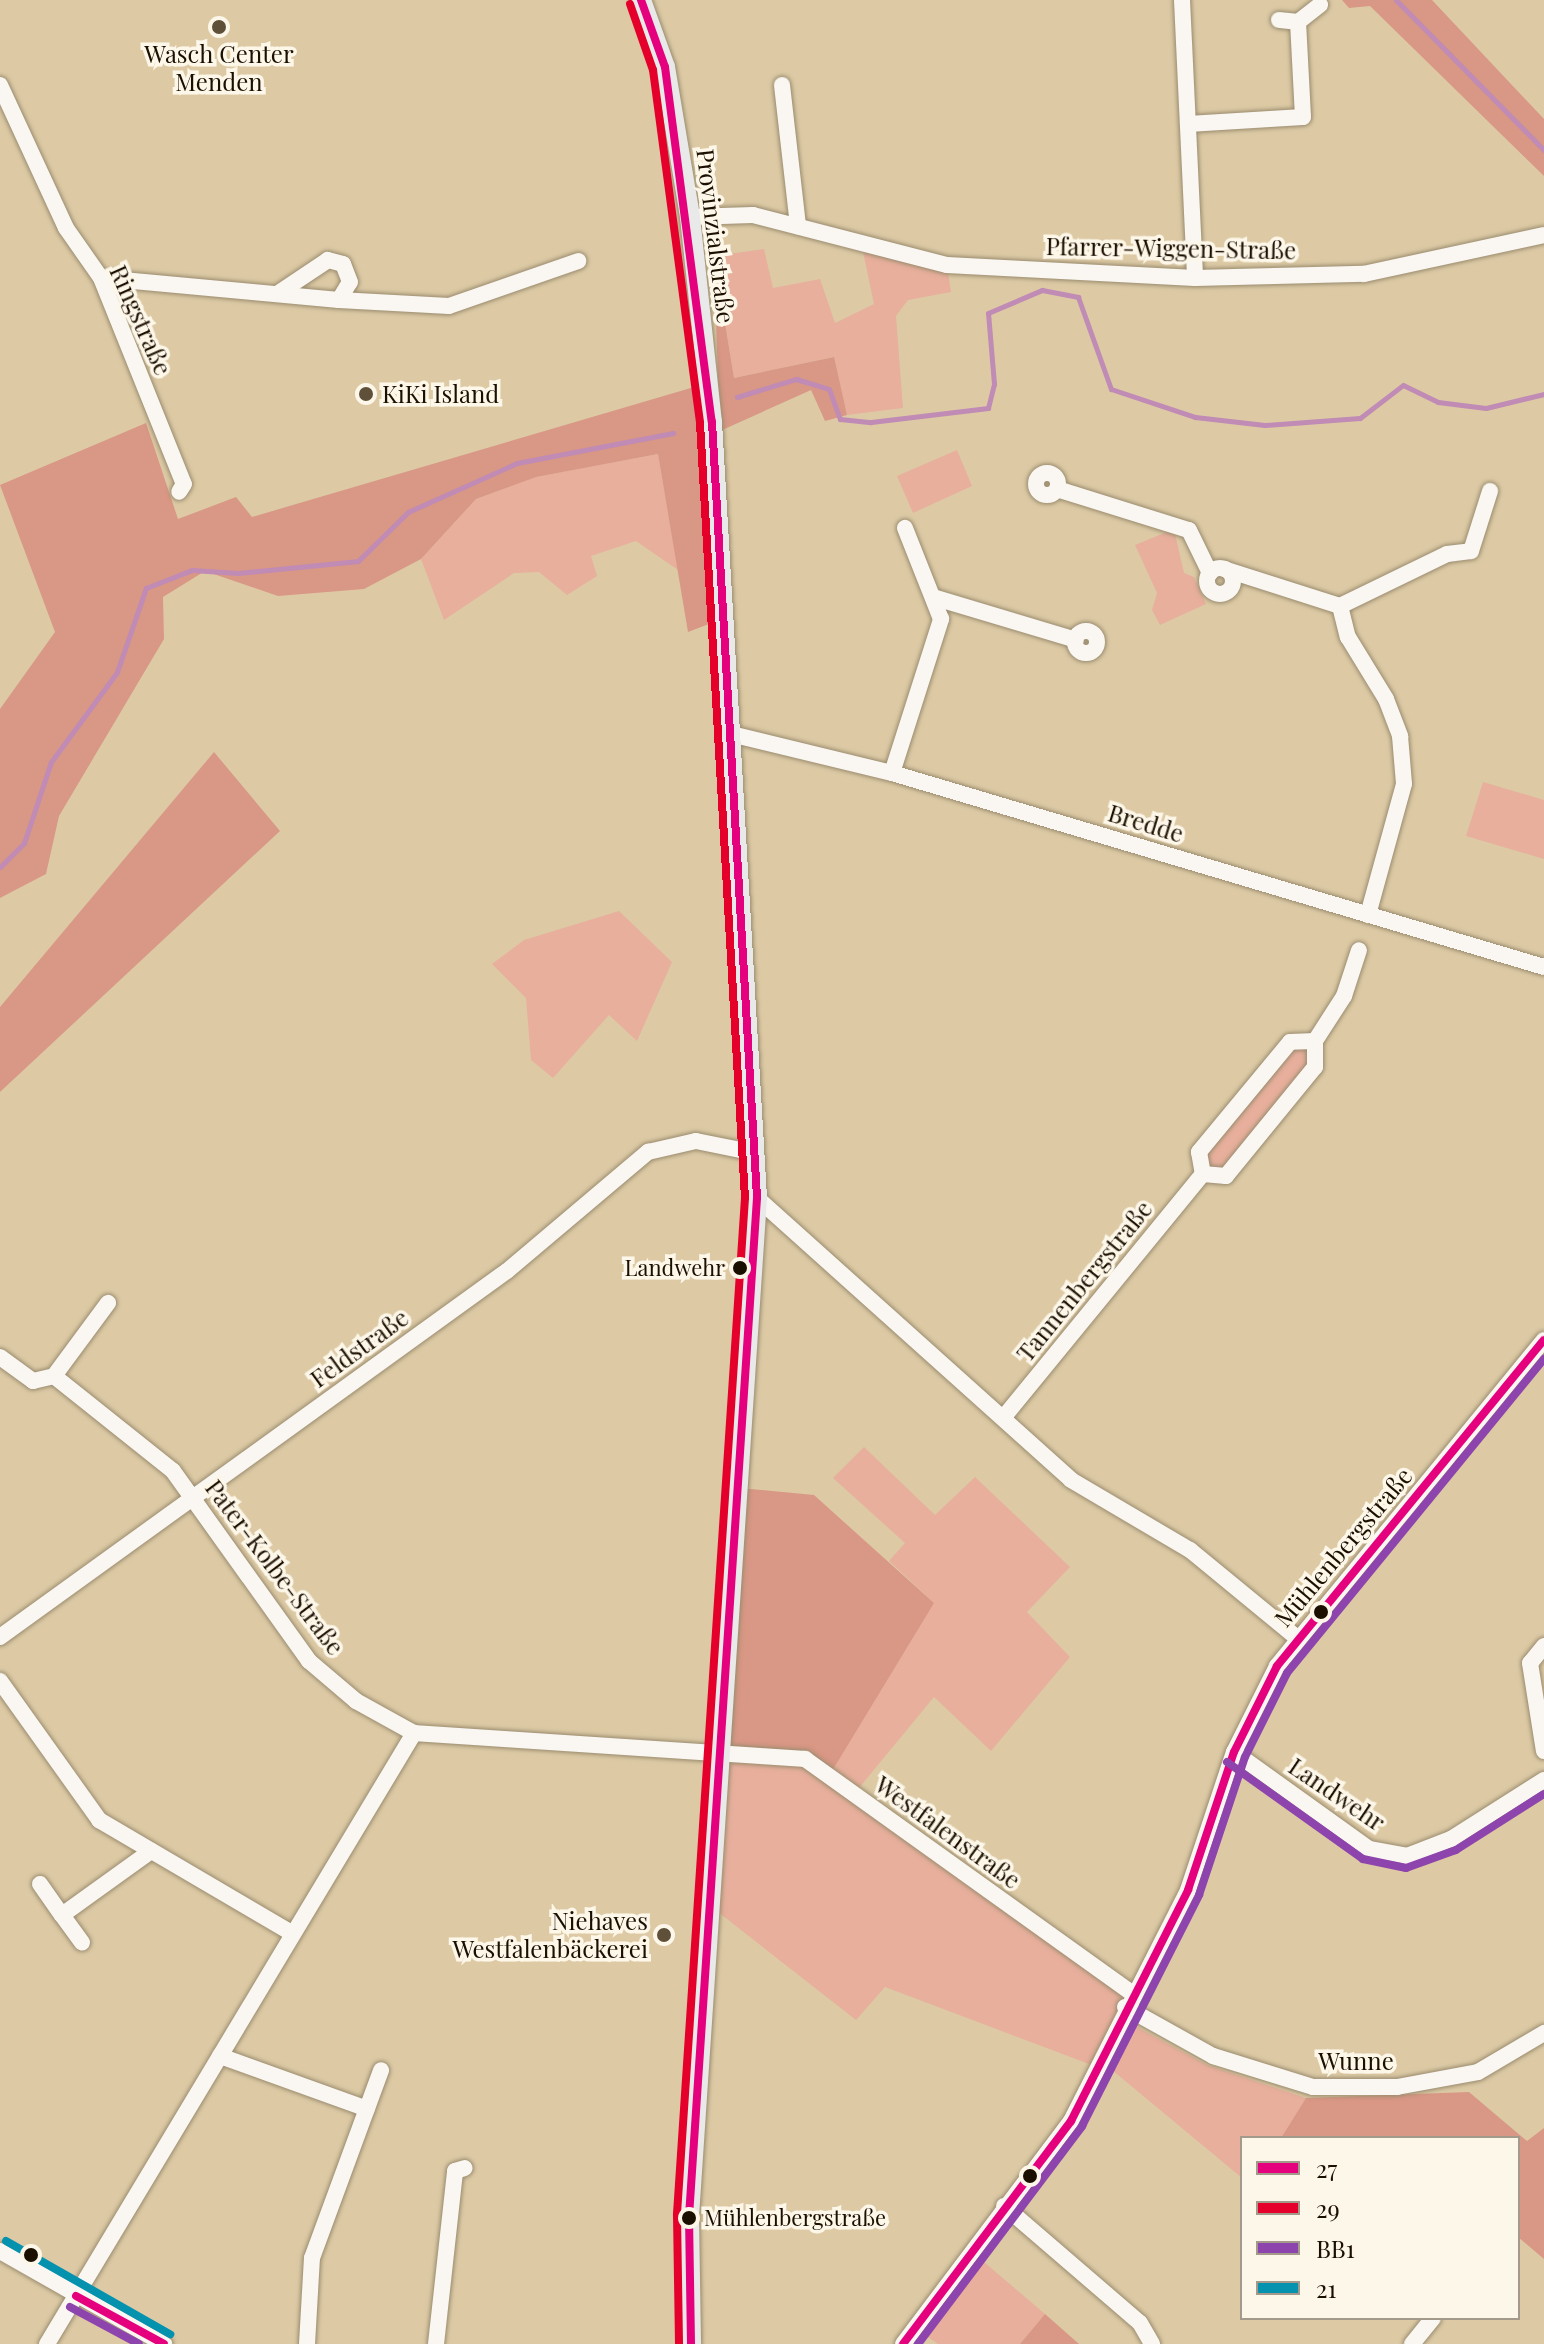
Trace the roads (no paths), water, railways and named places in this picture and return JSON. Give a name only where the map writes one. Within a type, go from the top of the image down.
[{"type":"main road","name":"Provinzialstraße","points":[[641,0],[665,67],[690,217],[731,734],[757,1198],[689,2216],[691,2344]]},
{"type":"street","points":[[1182,0],[1195,278]]},
{"type":"street","points":[[1279,20],[1298,22],[1320,5]]},
{"type":"street","points":[[1188,124],[1303,117],[1298,22]]},
{"type":"street","name":"Ringstraße","points":[[0,85],[66,228],[101,278],[184,484],[179,492]]},
{"type":"street","points":[[782,85],[798,226]]},
{"type":"street","name":"Pfarrer-Wiggen-Straße","points":[[690,217],[753,215],[947,265],[1195,278],[1364,274],[1544,235]]},
{"type":"street","points":[[277,294],[328,260],[343,264],[350,282],[339,300]]},
{"type":"street","points":[[101,278],[339,300],[449,306],[578,261]]},
{"type":"street","points":[[1057,489],[1189,530],[1217,571],[1340,606],[1447,554],[1471,551],[1490,491]]},
{"type":"street","points":[[892,773],[939,631],[936,598],[905,528]]},
{"type":"street","points":[[936,598],[1076,640]]},
{"type":"street","points":[[1340,606],[1404,753],[1404,784],[1368,915]]},
{"type":"street","name":"Bredde","points":[[731,734],[892,773],[1544,967]]},
{"type":"street","points":[[1203,1174],[1226,1176],[1315,1067],[1315,1041],[1344,996],[1359,950]]},
{"type":"street","name":"Tannenbergstraße","points":[[1003,1418],[1203,1174],[1199,1152],[1290,1042],[1315,1041]]},
{"type":"street","name":"Feldstraße","points":[[0,1637],[191,1496],[507,1271],[648,1152],[686,1141],[755,1153]]},
{"type":"street","points":[[757,1198],[1071,1480],[1199,1556],[1296,1637]]},
{"type":"street","points":[[54,1376],[108,1303]]},
{"type":"street","name":"Mühlenbergstraße","points":[[903,2344],[1071,2121],[1128,2000],[1188,1890],[1234,1752],[1296,1637],[1544,1340]]},
{"type":"street","name":"Pater-Kolbe-Straße","points":[[0,1357],[33,1381],[54,1376],[173,1471],[309,1661],[356,1701],[414,1733],[721,1753]]},
{"type":"street","points":[[1544,1646],[1530,1663],[1544,1751]]},
{"type":"street","points":[[0,1681],[99,1820],[290,1932]]},
{"type":"street","points":[[47,2344],[220,2056],[290,1932],[414,1733]]},
{"type":"street","name":"Landwehr","points":[[1234,1752],[1369,1849],[1407,1856],[1451,1839],[1544,1780]]},
{"type":"street","name":"Westfalenstraße","points":[[721,1753],[805,1759],[1128,2000]]},
{"type":"street","points":[[62,1915],[151,1851]]},
{"type":"street","points":[[40,1884],[82,1943]]},
{"type":"street","name":"Wunne","points":[[1128,2000],[1213,2056],[1313,2087],[1397,2087],[1478,2072],[1544,2033]]},
{"type":"street","points":[[220,2056],[367,2109]]},
{"type":"street","points":[[307,2344],[312,2258],[381,2070]]},
{"type":"street","points":[[436,2344],[455,2171],[465,2168]]},
{"type":"street","points":[[1004,2206],[1140,2323],[1152,2344]]},
{"type":"street","points":[[0,2251],[164,2344]]},
{"type":"street","points":[[1412,2344],[1431,2320]]},
{"type":"waterway","points":[[1396,0],[1544,150]]},
{"type":"waterway","points":[[737,397],[796,379],[829,389],[840,419],[871,422],[988,408],[994,384],[988,313],[1042,290],[1078,297],[1111,389],[1195,417],[1265,425],[1360,418],[1403,385],[1438,402],[1486,408],[1544,394]]},
{"type":"waterway","points":[[0,867],[24,843],[51,762],[117,672],[146,588],[192,570],[238,573],[358,561],[408,512],[517,463],[673,433]]},
{"type":"place","name":"Wasch Center Menden","points":[[219,27]]},
{"type":"place","name":"KiKi Island","points":[[366,394]]},
{"type":"place","name":"Landwehr","points":[[740,1268]]},
{"type":"place","name":"Niehaves Westfalenbäckerei","points":[[664,1935]]},
{"type":"place","name":"Mühlenbergstraße","points":[[689,2218]]}]
